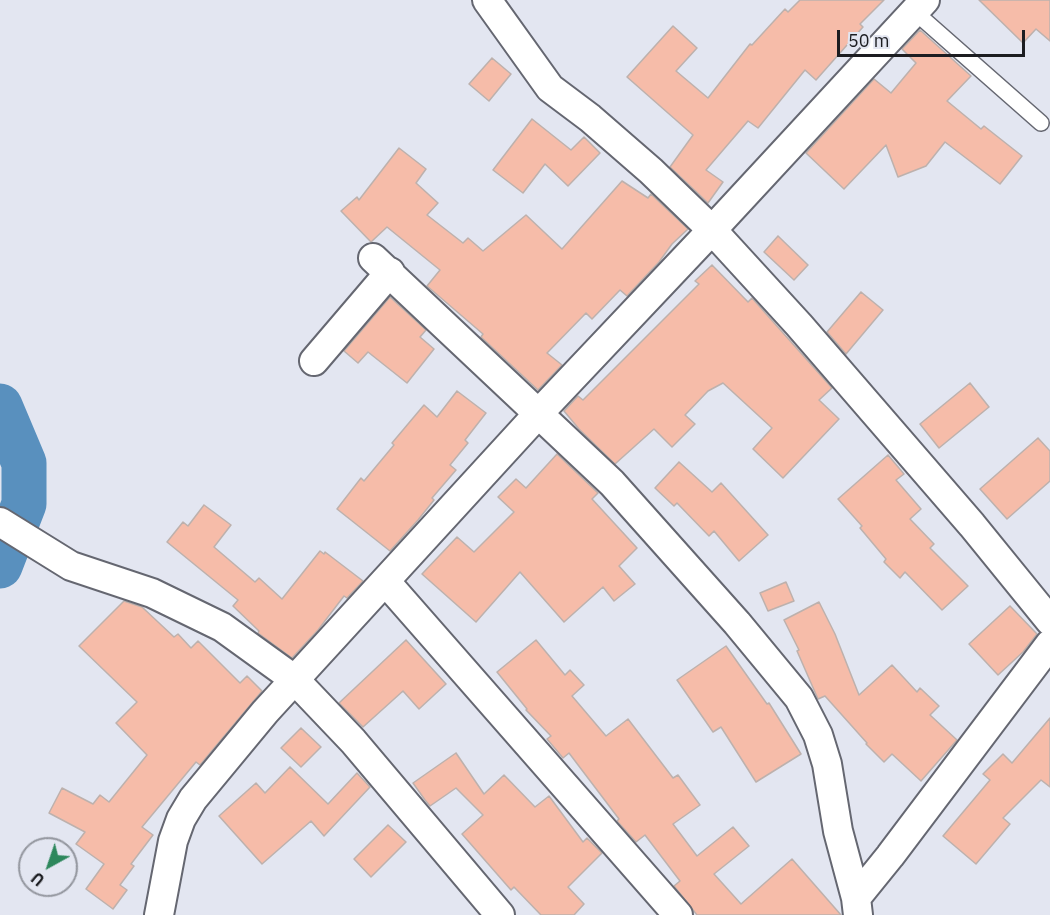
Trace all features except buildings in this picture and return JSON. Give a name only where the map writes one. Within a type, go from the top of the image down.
[{"type":"street","points":[[488,0],[550,88],[590,118],[651,171],[712,230],[884,421],[1050,621]]},
{"type":"street","points":[[159,915],[172,842],[181,819],[193,799],[294,679],[386,582],[538,414],[920,6]]},
{"type":"street","points":[[314,361],[382,265],[612,483],[736,623],[798,698],[818,735],[827,764],[838,831],[857,906]]},
{"type":"street","points":[[0,522],[71,566],[152,593],[222,627],[294,679],[353,741],[500,915]]},
{"type":"street","points":[[386,582],[678,915]]},
{"type":"street","points":[[857,906],[890,856],[1050,644]]},
{"type":"lane","points":[[920,6],[1041,123]]},
{"type":"waterway","points":[[0,406],[24,463],[24,504],[0,566]]}]
